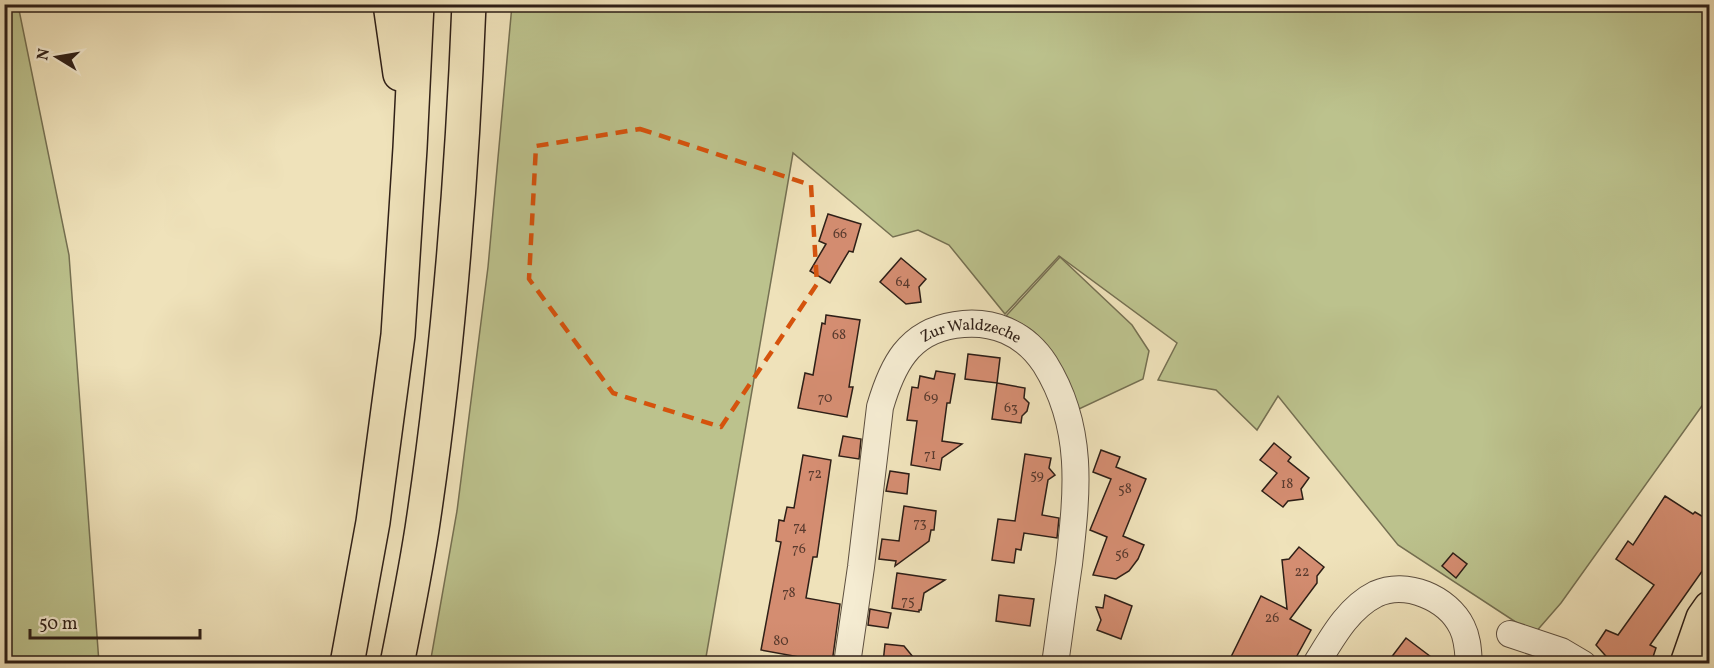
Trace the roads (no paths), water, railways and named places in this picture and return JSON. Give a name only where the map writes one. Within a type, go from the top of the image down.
[{"type":"main road","points":[[390,4],[410,148]]},
{"type":"main road","points":[[347,663],[373,522],[398,335],[417,4]]},
{"type":"main road","points":[[398,663],[422,529],[445,341],[461,156],[469,4]]},
{"type":"main road","points":[[1687,663],[1703,618],[1710,608]]},
{"type":"street","name":"Zur Waldzeche","points":[[847,663],[880,407],[887,382],[898,360],[927,334],[969,322],[999,327],[1026,341],[1040,356],[1055,380],[1067,409],[1074,443],[1077,498],[1055,663]]},
{"type":"street","points":[[1316,663],[1354,609],[1377,594],[1393,590],[1419,592],[1433,597],[1453,613],[1462,627],[1468,645],[1469,663]]},
{"type":"street","points":[[1510,634],[1562,651],[1583,663]]}]
